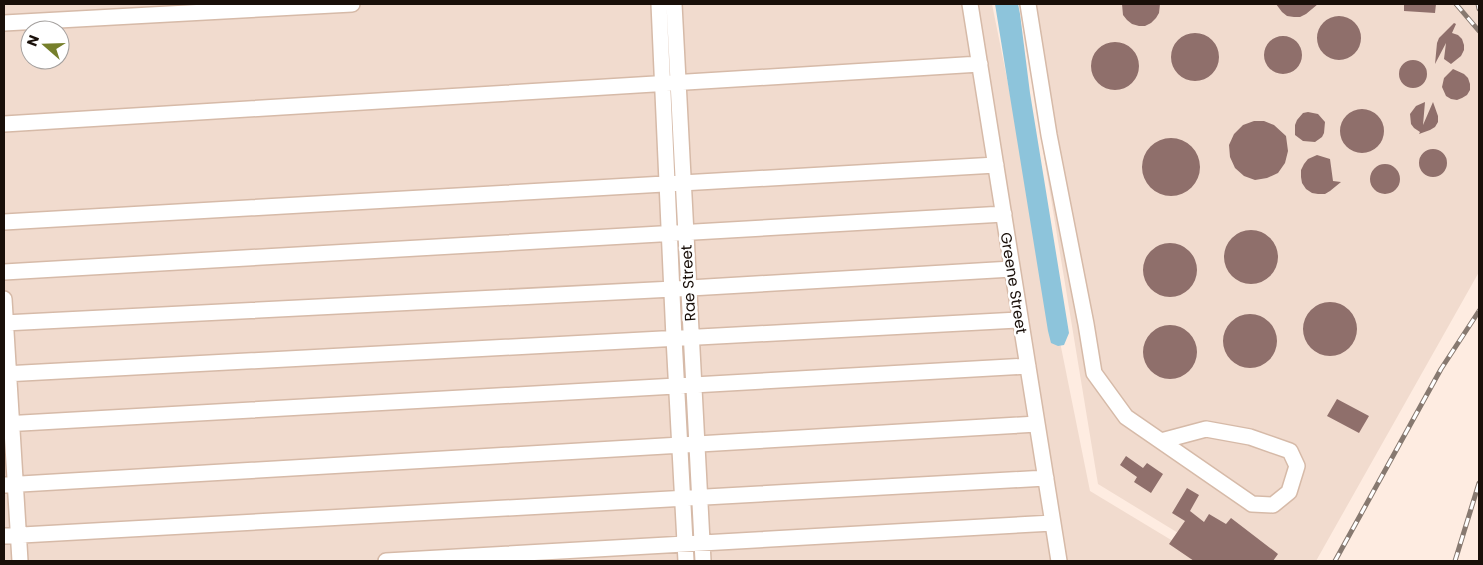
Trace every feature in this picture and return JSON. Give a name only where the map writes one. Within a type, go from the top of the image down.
[{"type":"street","points":[[4,23],[352,4]]},
{"type":"street","name":"Rae Street","points":[[659,4],[683,183],[703,561]]},
{"type":"street","name":"Rae Street","points":[[674,4],[667,184],[686,561]]},
{"type":"street","name":"Greene Street","points":[[970,4],[1059,561]]},
{"type":"street","points":[[1028,4],[1049,135],[1094,373],[1126,417],[1252,504],[1273,505],[1289,492],[1297,466],[1290,451],[1250,437],[1206,429],[1161,441]]},
{"type":"street","points":[[4,124],[980,64]]},
{"type":"street","points":[[4,222],[996,165]]},
{"type":"street","points":[[4,272],[1004,214]]},
{"type":"street","points":[[4,323],[672,289],[1012,269]]},
{"type":"street","points":[[4,299],[11,535],[20,561]]},
{"type":"street","points":[[6,374],[1020,320]]},
{"type":"street","points":[[8,423],[1028,366]]},
{"type":"street","points":[[9,484],[1037,424]]},
{"type":"street","points":[[11,535],[1046,478]]},
{"type":"street","points":[[386,561],[1053,523]]},
{"type":"shaded area","points":[[4,4],[992,4],[1090,491],[1206,561],[4,561]]},
{"type":"shaded area","points":[[1019,4],[1479,4],[1479,272],[1316,561],[1224,561],[1098,484]]},
{"type":"water","points":[[995,4],[1018,4],[1030,93],[1069,333],[1064,345],[1058,346],[1051,343],[1048,331]]},
{"type":"building","points":[[1122,4],[1160,4],[1159,13],[1151,23],[1139,26],[1132,24],[1123,15]]},
{"type":"building","points":[[1276,4],[1318,4],[1306,14],[1294,17],[1287,16]]},
{"type":"building","points":[[1404,4],[1436,4],[1435,13],[1404,11]]},
{"type":"building","points":[[1339,16],[1351,20],[1357,26],[1361,38],[1357,50],[1351,56],[1339,60],[1327,56],[1321,50],[1317,38],[1321,26],[1327,20]]},
{"type":"building","points":[[1454,23],[1456,24],[1452,33],[1462,39],[1464,50],[1461,56],[1451,64],[1444,59],[1446,43],[1435,64],[1439,38]]},
{"type":"building","points":[[1190,33],[1200,33],[1212,40],[1219,52],[1219,62],[1212,74],[1200,81],[1190,81],[1182,77],[1175,70],[1171,62],[1171,52],[1175,44],[1182,37]]},
{"type":"building","points":[[1283,36],[1297,41],[1302,55],[1297,69],[1283,74],[1269,69],[1264,55],[1269,41]]},
{"type":"building","points":[[1110,42],[1120,42],[1132,49],[1139,61],[1139,71],[1132,83],[1120,90],[1110,90],[1102,86],[1095,79],[1091,71],[1091,61],[1095,53],[1102,46]]},
{"type":"building","points":[[1413,60],[1423,64],[1427,74],[1423,84],[1413,88],[1403,84],[1399,74],[1403,64]]},
{"type":"building","points":[[1453,69],[1464,74],[1470,84],[1470,90],[1467,95],[1457,100],[1446,96],[1442,87],[1444,78]]},
{"type":"building","points":[[1425,102],[1423,125],[1433,102],[1438,122],[1435,127],[1419,134],[1420,132],[1411,124],[1410,114],[1416,106]]},
{"type":"building","points":[[1362,109],[1374,113],[1380,119],[1384,131],[1380,143],[1374,149],[1362,153],[1350,149],[1344,143],[1340,131],[1344,119],[1350,113]]},
{"type":"building","points":[[1303,113],[1318,114],[1325,122],[1322,137],[1315,142],[1303,141],[1295,135],[1297,120]]},
{"type":"building","points":[[1254,121],[1264,121],[1274,125],[1286,136],[1288,151],[1285,163],[1278,173],[1267,178],[1255,180],[1244,176],[1235,168],[1230,157],[1229,145],[1234,134],[1243,125]]},
{"type":"building","points":[[1165,138],[1177,138],[1192,146],[1200,161],[1200,173],[1192,188],[1177,196],[1165,196],[1150,188],[1142,173],[1142,161],[1150,146]]},
{"type":"building","points":[[1433,149],[1443,153],[1447,163],[1443,173],[1433,177],[1423,173],[1419,163],[1423,153]]},
{"type":"building","points":[[1317,155],[1330,159],[1333,181],[1341,182],[1325,194],[1312,193],[1302,183],[1301,170],[1304,164],[1308,159]]},
{"type":"building","points":[[1385,164],[1396,168],[1400,179],[1396,190],[1385,194],[1374,190],[1370,179],[1374,168]]},
{"type":"building","points":[[1246,230],[1256,230],[1266,234],[1274,242],[1278,257],[1274,272],[1266,280],[1256,284],[1246,284],[1236,280],[1228,272],[1224,262],[1224,252],[1228,242],[1236,234]]},
{"type":"building","points":[[1165,243],[1175,243],[1185,247],[1193,255],[1197,270],[1193,285],[1185,293],[1175,297],[1165,297],[1155,293],[1147,285],[1143,275],[1143,265],[1147,255],[1155,247]]},
{"type":"building","points":[[1325,302],[1335,302],[1345,306],[1353,314],[1357,329],[1353,344],[1345,352],[1335,356],[1325,356],[1315,352],[1307,344],[1303,334],[1303,324],[1307,314],[1315,306]]},
{"type":"building","points":[[1245,314],[1255,314],[1265,318],[1273,326],[1277,341],[1273,356],[1265,364],[1255,368],[1245,368],[1235,364],[1227,356],[1223,346],[1223,336],[1227,326],[1235,318]]},
{"type":"building","points":[[1165,325],[1175,325],[1185,329],[1193,337],[1197,352],[1193,367],[1185,375],[1175,379],[1165,379],[1155,375],[1147,367],[1143,357],[1143,347],[1147,337],[1155,329]]},
{"type":"building","points":[[1337,399],[1369,416],[1359,433],[1327,416]]},
{"type":"building","points":[[1126,456],[1143,468],[1147,463],[1163,474],[1151,493],[1134,482],[1137,477],[1120,465]]},
{"type":"building","points":[[1187,488],[1199,495],[1190,511],[1204,522],[1209,514],[1226,524],[1231,518],[1278,554],[1273,561],[1194,561],[1169,544],[1185,521],[1172,513]]},
{"type":"railway","points":[[1456,4],[1479,31]]},
{"type":"railway","points":[[1478,4],[1479,9]]},
{"type":"railway","points":[[1335,561],[1441,369],[1479,311]]},
{"type":"railway","points":[[1455,561],[1479,483]]}]
